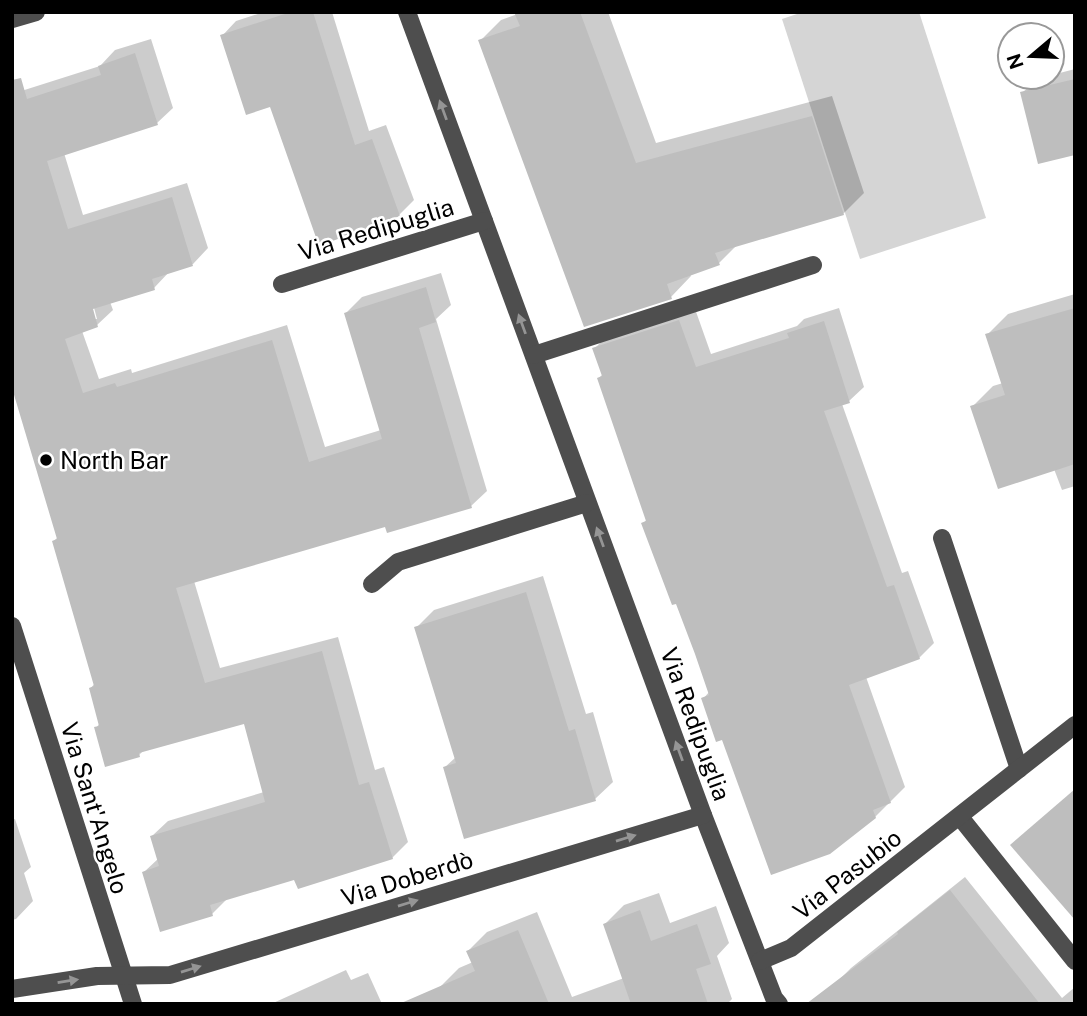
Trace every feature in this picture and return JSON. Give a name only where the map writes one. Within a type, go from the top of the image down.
[{"type":"street","points":[[12,19],[36,12]]},
{"type":"street","name":"Via Redipuglia","points":[[407,12],[703,815],[779,1004]]},
{"type":"street","name":"Via Redipuglia","points":[[282,284],[484,221]]},
{"type":"street","points":[[534,355],[813,265]]},
{"type":"street","points":[[372,584],[398,562],[587,503]]},
{"type":"street","points":[[942,538],[1019,769]]},
{"type":"street","name":"Via Sant'Angelo","points":[[12,626],[133,1004]]},
{"type":"street","name":"Via Pasubio","points":[[760,961],[791,948],[1075,725]]},
{"type":"street","name":"Via Doberdò","points":[[12,989],[97,976],[170,975],[703,815]]},
{"type":"street","points":[[960,817],[1075,961]]},
{"type":"shaded area","points":[[803,12],[919,12],[986,218],[860,259],[782,19]]},
{"type":"building","points":[[291,12],[313,12],[355,145],[372,139],[400,216],[319,246],[270,107],[246,115],[220,35]]},
{"type":"building","points":[[514,12],[580,12],[636,163],[812,116],[844,215],[715,253],[720,265],[667,284],[672,299],[584,327],[478,40],[520,26]]},
{"type":"building","points":[[135,53],[158,125],[47,161],[68,229],[172,197],[193,266],[152,279],[155,290],[93,309],[98,327],[65,339],[83,393],[115,383],[117,387],[272,340],[309,462],[382,439],[344,313],[426,287],[436,322],[419,328],[472,508],[387,533],[385,527],[176,588],[205,683],[322,651],[359,785],[369,782],[393,859],[298,889],[294,880],[210,905],[213,916],[160,932],[142,872],[159,866],[150,836],[265,802],[244,724],[139,753],[140,757],[105,767],[94,727],[99,726],[89,688],[94,686],[52,541],[57,539],[12,388],[12,80],[21,78],[27,99],[101,75],[98,66]]},
{"type":"building","points":[[1075,79],[1075,155],[1038,164],[1020,92],[1066,91],[1066,81]]},
{"type":"building","points":[[1075,308],[1075,464],[998,489],[970,406],[1005,395],[985,334]]},
{"type":"building","points":[[679,320],[696,367],[789,338],[787,333],[824,321],[850,403],[824,411],[887,587],[894,585],[920,659],[849,685],[891,803],[873,810],[876,818],[830,854],[771,875],[722,740],[716,742],[701,698],[709,695],[695,654],[676,604],[672,605],[641,523],[646,521],[597,378],[602,376],[592,348]]},
{"type":"building","points":[[526,592],[569,731],[575,729],[596,801],[464,839],[443,767],[456,763],[414,627]]},
{"type":"building","points":[[1075,789],[1075,920],[1010,845]]},
{"type":"building","points":[[950,890],[1040,1004],[806,1004],[898,934],[897,932]]},
{"type":"building","points":[[640,910],[651,941],[697,924],[711,964],[696,969],[708,1004],[631,1004],[603,924]]},
{"type":"building","points":[[518,930],[549,1004],[399,1004],[475,971],[466,951]]},
{"type":"place","name":"North Bar","points":[[46,460]]}]
